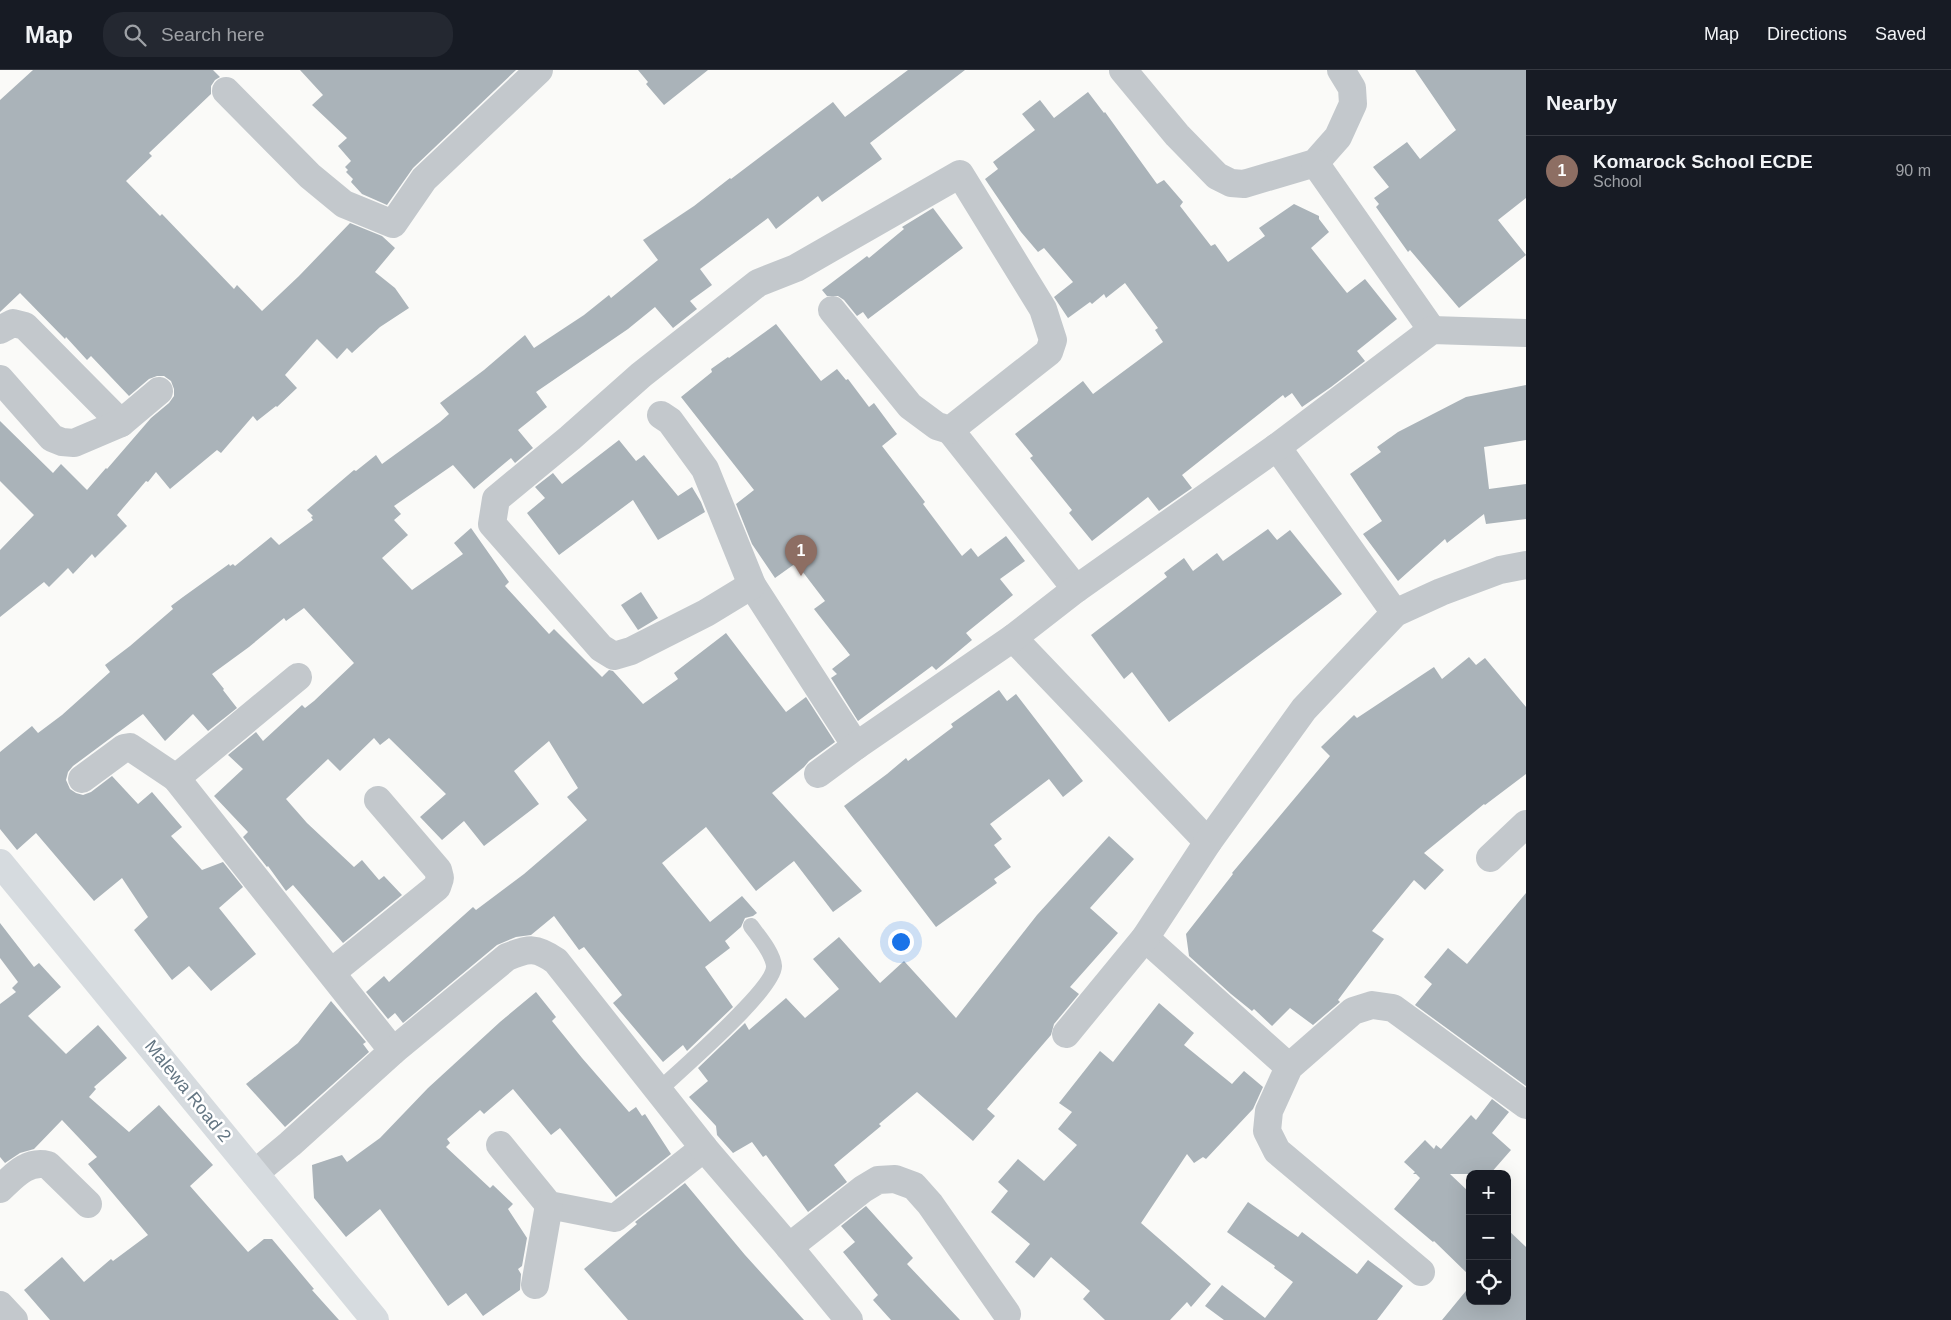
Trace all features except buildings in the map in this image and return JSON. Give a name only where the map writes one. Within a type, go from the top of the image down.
[{"type":"main road","name":"Malewa Road 2","points":[[0,863],[375,1320]]},
{"type":"street","points":[[226,91],[310,176],[344,204],[393,224],[424,179],[539,70]]},
{"type":"street","points":[[1123,70],[1177,135],[1217,176],[1231,183],[1244,184],[1315,164],[1338,137],[1353,104],[1352,88],[1342,70]]},
{"type":"street","points":[[1315,164],[1432,330]]},
{"type":"street","points":[[752,585],[706,613],[631,651],[614,656],[601,648],[492,524],[496,499],[570,438],[641,375],[758,284],[796,268],[960,174],[1043,309],[1053,340],[1049,352],[950,430]]},
{"type":"street","points":[[832,310],[910,406],[936,426],[950,430],[1076,589]]},
{"type":"street","points":[[0,330],[13,323],[25,326],[121,423]]},
{"type":"street","points":[[818,774],[1013,638],[1076,589],[1277,446],[1432,330],[1526,333]]},
{"type":"street","points":[[0,379],[52,438],[62,442],[74,443],[121,423],[159,391]]},
{"type":"street","points":[[661,415],[670,420],[705,469],[752,585],[856,746]]},
{"type":"street","points":[[1277,446],[1396,613]]},
{"type":"street","points":[[1066,1034],[1145,938],[1208,842],[1304,709],[1396,613],[1441,592],[1500,570],[1526,565]]},
{"type":"street","points":[[1013,638],[1208,842]]},
{"type":"street","points":[[176,778],[298,677]]},
{"type":"street","points":[[82,779],[124,748],[130,747],[176,778],[393,1051]]},
{"type":"street","points":[[332,972],[437,887],[440,878],[438,870],[378,800]]},
{"type":"street","points":[[1490,858],[1526,824]]},
{"type":"street","points":[[1145,938],[1289,1067]]},
{"type":"street","points":[[255,1173],[393,1051],[507,957],[523,950],[542,951],[556,961],[576,985],[704,1148],[849,1320]]},
{"type":"street","points":[[1421,1272],[1277,1151],[1267,1131],[1268,1124],[1270,1111],[1289,1067],[1353,1011],[1372,1005],[1393,1008],[1526,1105]]},
{"type":"street","points":[[500,1145],[549,1206],[615,1218],[704,1148]]},
{"type":"street","points":[[0,1189],[30,1164],[39,1163],[48,1165],[88,1204]]},
{"type":"street","points":[[789,1247],[863,1189],[878,1180],[895,1179],[914,1186],[930,1204],[1007,1314]]},
{"type":"street","points":[[535,1285],[549,1206]]},
{"type":"street","points":[[0,1305],[14,1320]]},
{"type":"lane","points":[[658,1091],[729,1026],[771,978],[774,967],[771,957],[752,926]]},
{"type":"place","name":"Komarock School ECDE","points":[[801,576]]}]
